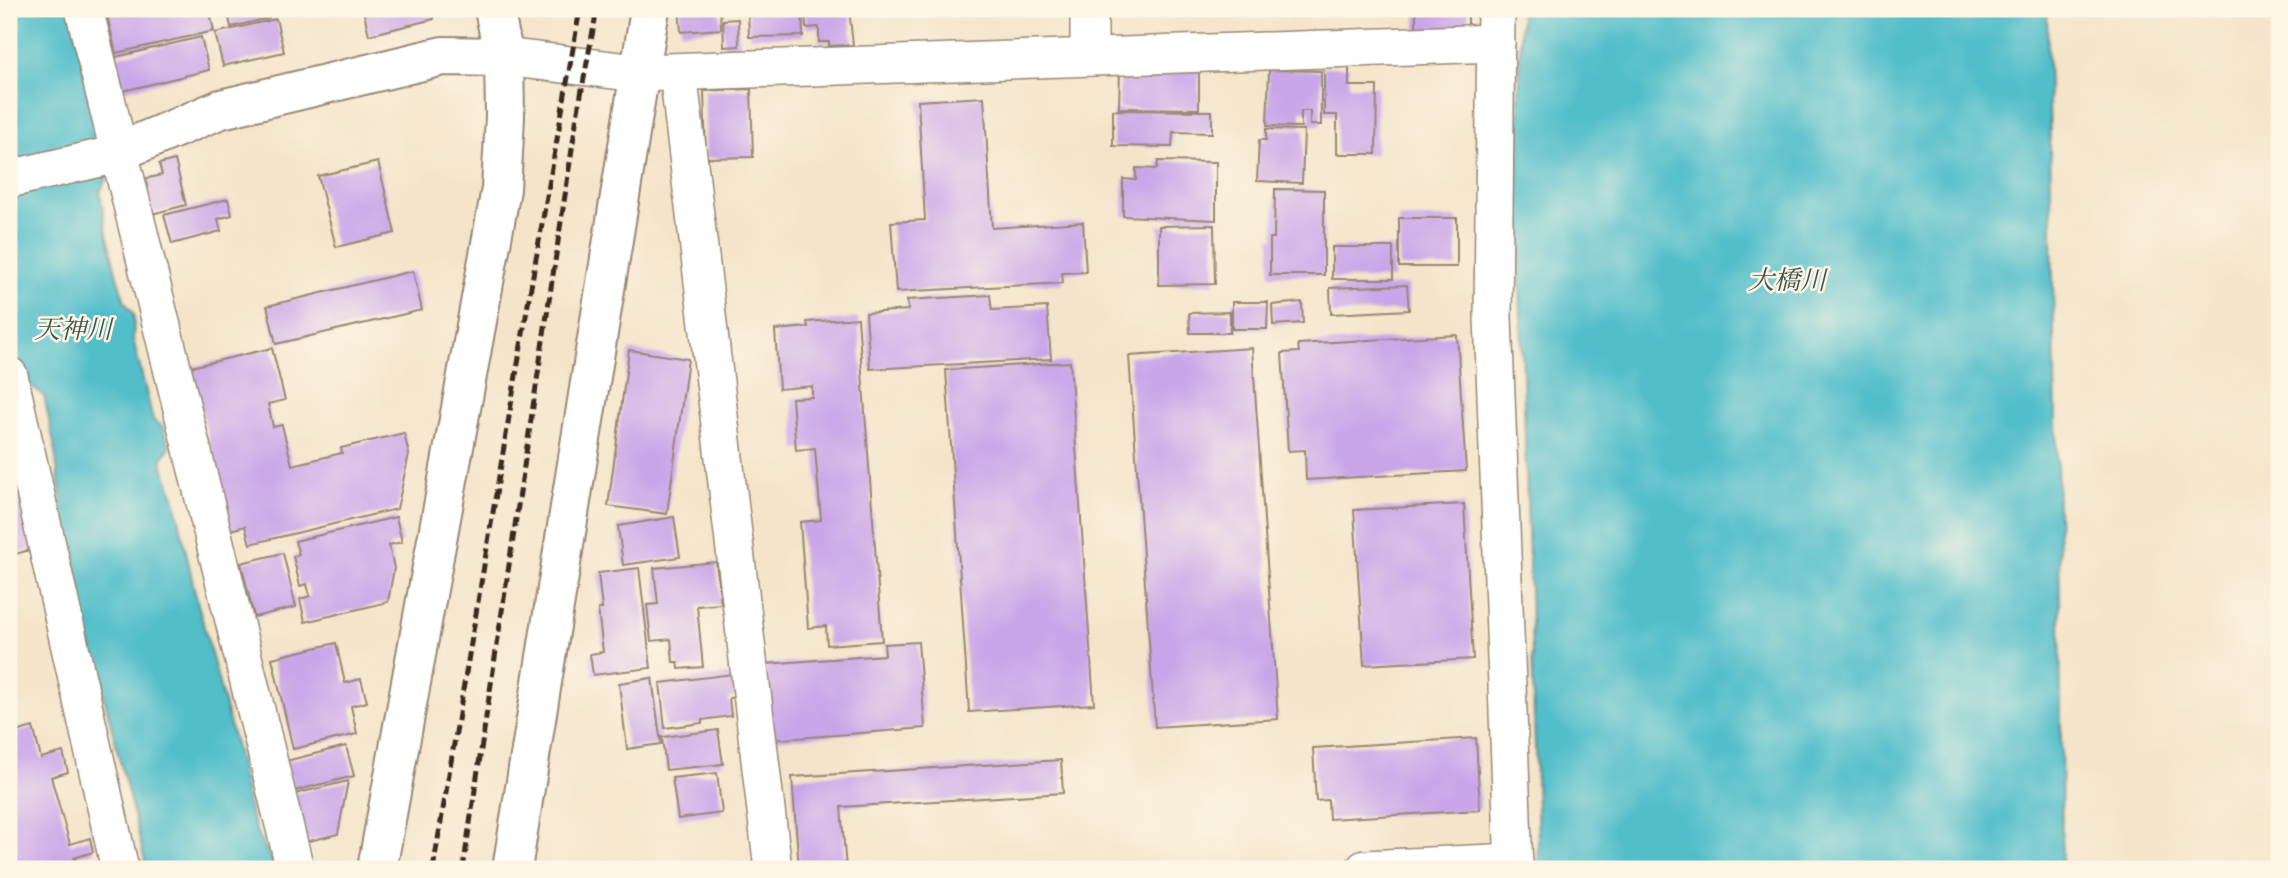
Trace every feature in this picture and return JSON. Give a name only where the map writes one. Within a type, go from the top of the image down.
[{"type":"street","points":[[84,9],[113,154],[295,869]]},
{"type":"street","points":[[377,869],[500,189],[505,117],[504,57],[494,9]]},
{"type":"street","points":[[512,869],[650,9]]},
{"type":"street","points":[[1088,57],[1089,9]]},
{"type":"street","points":[[9,179],[113,154],[221,108],[443,56],[504,57],[638,73],[678,72],[1088,57],[1496,26],[1493,317],[1514,865],[1365,869]]},
{"type":"street","points":[[678,72],[773,869]]},
{"type":"street","points":[[9,376],[120,869]]},
{"type":"water","name":"天神川","points":[[9,9],[70,9],[108,176],[100,192],[116,273],[125,302],[134,315],[133,339],[153,420],[162,426],[170,447],[161,460],[175,500],[195,593],[237,752],[251,817],[259,838],[272,859],[274,869],[147,869],[68,553],[54,443],[44,396],[24,380],[9,317]]},
{"type":"water","name":"大橋川","points":[[1521,9],[2047,9],[2060,602],[2062,869],[1539,869],[1517,190]]},
{"type":"building","points":[[209,9],[214,31],[116,53],[106,11]]},
{"type":"building","points":[[227,9],[291,9],[291,10],[231,27]]},
{"type":"building","points":[[363,9],[431,9],[434,19],[369,35]]},
{"type":"building","points":[[679,9],[720,9],[721,29],[681,32]]},
{"type":"building","points":[[748,9],[802,9],[803,36],[749,37]]},
{"type":"building","points":[[805,9],[849,9],[853,45],[829,46],[829,42],[819,42],[819,27],[806,28]]},
{"type":"building","points":[[1416,9],[1468,9],[1468,32],[1416,33]]},
{"type":"building","points":[[276,19],[284,52],[223,66],[215,33]]},
{"type":"building","points":[[738,19],[739,46],[724,47],[723,20]]},
{"type":"building","points":[[201,37],[209,70],[119,92],[111,58]]},
{"type":"building","points":[[1324,67],[1349,67],[1349,86],[1377,86],[1376,154],[1337,154],[1337,115],[1324,115]]},
{"type":"building","points":[[1120,68],[1199,69],[1199,109],[1119,108]]},
{"type":"building","points":[[1269,70],[1321,71],[1321,125],[1310,125],[1310,111],[1301,111],[1301,127],[1267,126]]},
{"type":"building","points":[[751,89],[753,157],[706,158],[704,91]]},
{"type":"building","points":[[984,97],[992,228],[1083,222],[1086,272],[1062,273],[1063,283],[896,292],[891,222],[925,220],[918,101]]},
{"type":"building","points":[[1113,110],[1212,111],[1212,133],[1173,132],[1172,147],[1113,146]]},
{"type":"building","points":[[1266,129],[1304,130],[1302,183],[1257,181],[1259,140],[1266,140]]},
{"type":"building","points":[[175,160],[186,205],[152,214],[144,179],[162,175],[159,164]]},
{"type":"building","points":[[1158,161],[1216,162],[1216,220],[1123,216],[1123,179],[1136,180],[1136,168],[1157,169]]},
{"type":"building","points":[[378,162],[395,233],[336,247],[318,176]]},
{"type":"building","points":[[1275,189],[1324,190],[1324,275],[1270,275],[1270,238],[1274,238]]},
{"type":"building","points":[[228,199],[232,215],[218,219],[221,231],[172,244],[164,215]]},
{"type":"building","points":[[1399,218],[1457,218],[1457,267],[1399,267]]},
{"type":"building","points":[[1214,225],[1215,284],[1159,285],[1159,226]]},
{"type":"building","points":[[1332,247],[1393,247],[1393,279],[1332,279]]},
{"type":"building","points":[[413,271],[422,310],[276,344],[267,306]]},
{"type":"building","points":[[1407,285],[1409,310],[1331,314],[1330,288]]},
{"type":"building","points":[[990,295],[992,310],[1047,307],[1051,359],[870,369],[866,313],[908,310],[907,300]]},
{"type":"building","points":[[1232,302],[1268,302],[1267,329],[1232,329]]},
{"type":"building","points":[[1302,302],[1303,323],[1273,325],[1272,305]]},
{"type":"building","points":[[1230,312],[1230,333],[1190,333],[1189,313]]},
{"type":"building","points":[[858,318],[882,641],[827,645],[826,626],[808,628],[800,522],[821,520],[815,448],[796,450],[792,398],[812,397],[812,386],[779,389],[775,330],[808,327],[807,322]]},
{"type":"building","points":[[1457,335],[1466,471],[1306,480],[1305,450],[1288,451],[1282,353],[1299,352],[1298,344]]},
{"type":"building","points":[[272,348],[285,400],[268,404],[273,427],[282,425],[292,465],[342,453],[341,448],[404,433],[409,454],[397,509],[250,544],[245,526],[231,530],[191,367]]},
{"type":"building","points":[[1252,348],[1278,719],[1155,727],[1129,356]]},
{"type":"building","points":[[629,350],[688,359],[667,514],[608,506]]},
{"type":"building","points":[[1070,362],[1094,704],[969,712],[946,370]]},
{"type":"building","points":[[14,461],[43,546],[9,556],[9,463]]},
{"type":"building","points":[[1464,504],[1473,659],[1364,665],[1354,510]]},
{"type":"building","points":[[396,517],[402,542],[389,545],[394,568],[388,602],[305,622],[300,599],[310,596],[307,584],[300,586],[293,556],[299,555],[295,541]]},
{"type":"building","points":[[674,517],[680,557],[623,565],[618,526]]},
{"type":"building","points":[[283,553],[296,607],[254,617],[241,563]]},
{"type":"building","points":[[716,562],[721,604],[697,606],[703,667],[679,669],[678,662],[673,662],[671,639],[651,641],[647,605],[658,604],[654,568]]},
{"type":"building","points":[[639,568],[651,668],[593,675],[590,654],[603,652],[598,609],[602,609],[598,573]]},
{"type":"building","points":[[918,642],[925,728],[771,740],[765,664],[885,655],[884,644]]},
{"type":"building","points":[[336,643],[345,683],[361,679],[367,702],[351,706],[357,734],[293,749],[272,658]]},
{"type":"building","points":[[732,674],[735,697],[729,698],[731,716],[665,728],[660,683]]},
{"type":"building","points":[[652,678],[661,744],[627,749],[619,683]]},
{"type":"building","points":[[33,727],[41,758],[63,752],[68,772],[51,777],[70,844],[90,838],[93,852],[74,858],[78,869],[9,869],[9,734]]},
{"type":"building","points":[[718,730],[723,764],[666,770],[662,737]]},
{"type":"building","points":[[1476,738],[1480,810],[1329,819],[1328,800],[1316,801],[1313,748]]},
{"type":"building","points":[[346,746],[354,776],[294,791],[286,761]]},
{"type":"building","points":[[1061,760],[1063,793],[841,807],[846,869],[799,869],[792,777]]},
{"type":"building","points":[[717,773],[722,813],[678,819],[672,778]]},
{"type":"building","points":[[348,781],[338,834],[301,843],[290,795]]},
{"type":"railway","points":[[433,869],[580,9]]},
{"type":"railway","points":[[463,869],[577,116],[597,9]]}]
